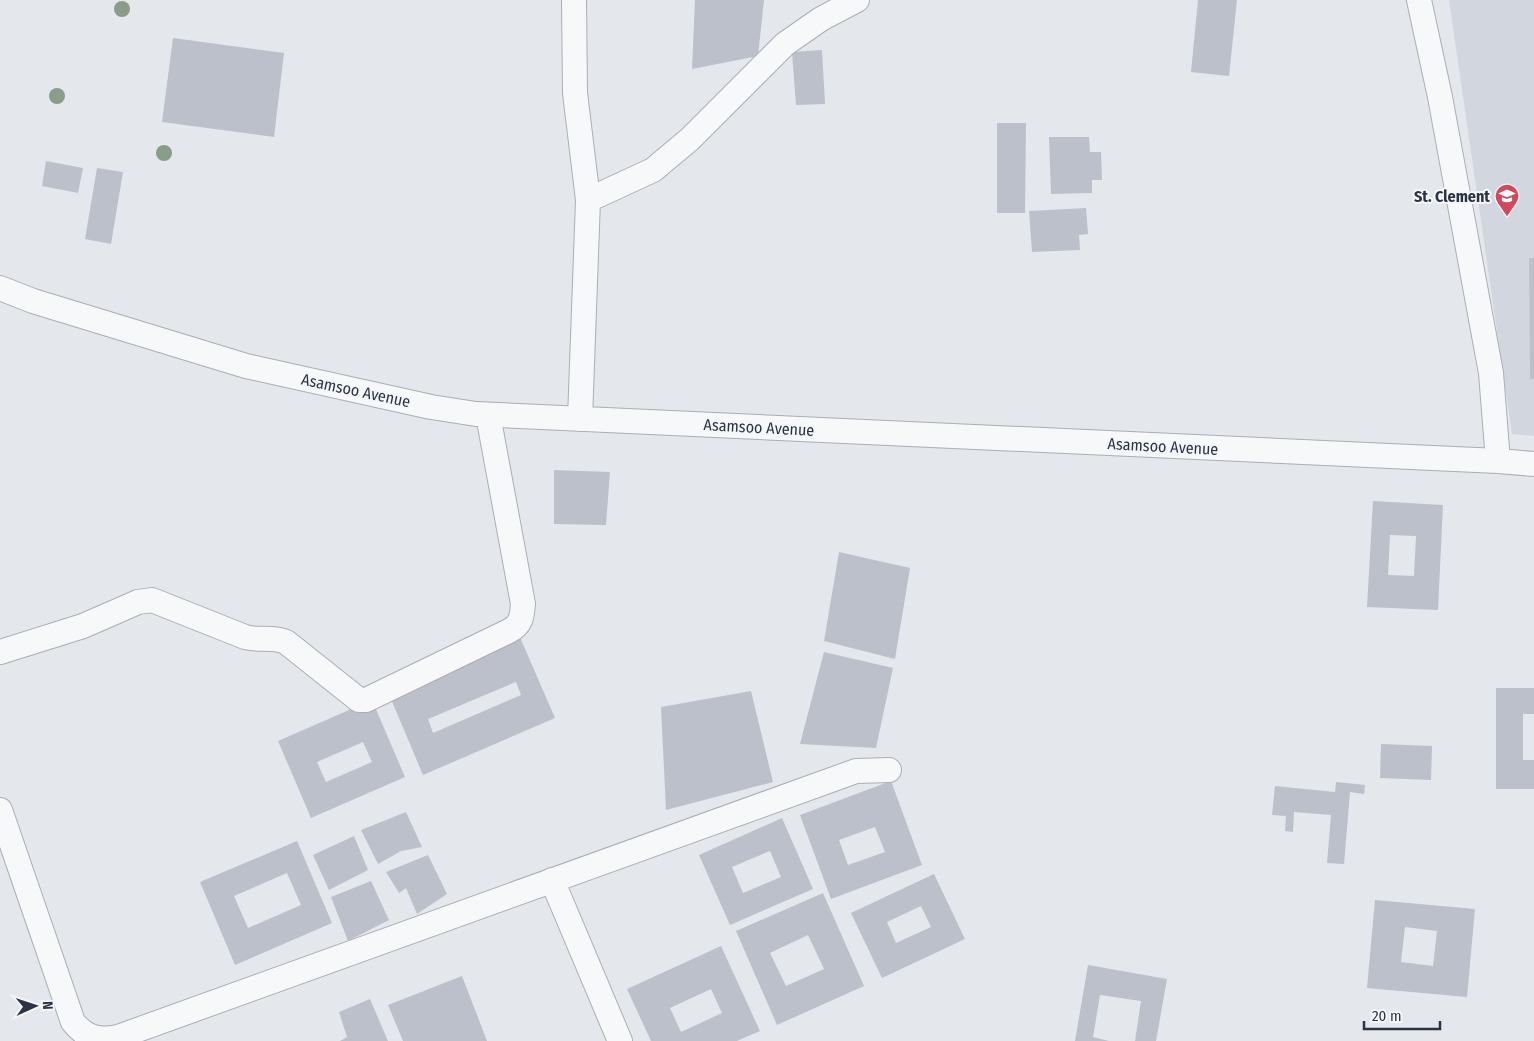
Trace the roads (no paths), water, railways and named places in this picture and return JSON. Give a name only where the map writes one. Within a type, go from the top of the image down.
[{"type":"street","points":[[574,0],[575,93],[588,200],[580,419]]},
{"type":"street","points":[[588,200],[654,170],[690,139],[785,44],[821,19],[857,0]]},
{"type":"street","points":[[1419,0],[1440,96],[1491,373],[1498,461]]},
{"type":"street","name":"Asamsoo Avenue","points":[[0,288],[34,301],[246,366],[431,407],[488,415],[1534,464]]},
{"type":"street","points":[[0,652],[83,626],[138,602],[152,600],[245,637],[280,639],[359,700],[366,700],[509,631],[517,627],[522,616],[523,604],[488,415]]},
{"type":"street","points":[[0,810],[73,1022],[81,1031],[104,1040],[118,1037],[856,771],[890,770]]},
{"type":"street","points":[[552,880],[620,1041]]},
{"type":"place","name":"St. Clement","points":[[1507,217]]}]
